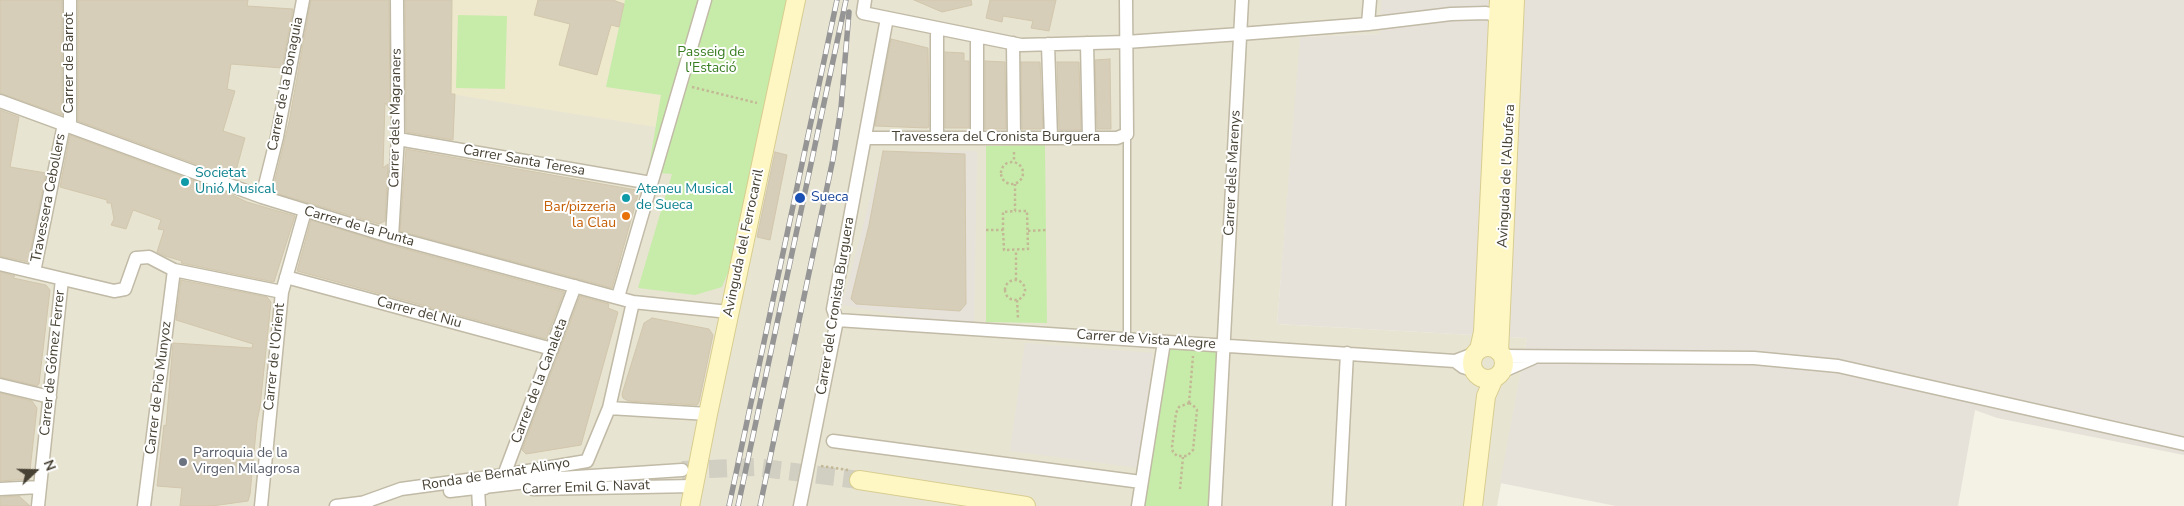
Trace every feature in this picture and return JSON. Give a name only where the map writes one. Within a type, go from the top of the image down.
[{"type":"street","name":"Carrer de Barrot","points":[[67,125],[70,0]]},
{"type":"street","name":"Carrer de la Bonaguia","points":[[262,197],[277,137],[303,0]]},
{"type":"street","name":"Carrer dels Magraners","points":[[392,237],[398,139],[397,0]]},
{"type":"street","points":[[618,297],[705,0]]},
{"type":"street","name":"Avinguda del Ferrocarril","points":[[690,506],[729,312],[796,0]]},
{"type":"street","points":[[1126,0],[1127,134]]},
{"type":"street","name":"Carrer dels Marenys","points":[[1215,506],[1242,0]]},
{"type":"street","points":[[1368,24],[1370,0]]},
{"type":"street","name":"Avinguda de l'Albufera","points":[[1476,362],[1483,332],[1503,12],[1515,0]]},
{"type":"street","points":[[864,6],[887,18],[937,29],[1013,43],[1048,44],[1126,42],[1240,34],[1368,24],[1451,14],[1503,12]]},
{"type":"street","name":"Avinguda de l'Albufera","points":[[1473,506],[1486,396],[1499,365],[1503,12]]},
{"type":"street","name":"Carrer del Cronista Burguera","points":[[800,506],[837,320],[833,309],[887,18]]},
{"type":"street","points":[[937,29],[937,138]]},
{"type":"street","points":[[977,36],[977,138]]},
{"type":"street","points":[[1013,43],[1014,143]]},
{"type":"street","points":[[1087,43],[1088,138]]},
{"type":"street","points":[[1048,44],[1051,138]]},
{"type":"street","name":"Carrer de la Punta","points":[[0,101],[262,197],[392,237],[633,302],[729,312]]},
{"type":"street","name":"Travessera Cebollers","points":[[34,272],[67,125]]},
{"type":"street","name":"Travessera del Cronista Burguera","points":[[865,138],[977,138],[1014,143],[1051,138],[1117,138],[1127,134]]},
{"type":"street","name":"Carrer Santa Teresa","points":[[398,139],[651,183]]},
{"type":"street","name":"Carrer de l'Orient","points":[[260,506],[282,292],[305,211]]},
{"type":"street","points":[[0,264],[114,291],[126,289],[136,258],[149,257],[174,270],[282,292]]},
{"type":"street","name":"Carrer de Pio Munyoz","points":[[144,506],[174,270]]},
{"type":"street","name":"Carrer del Niu","points":[[286,277],[552,349]]},
{"type":"street","name":"Carrer de Gómez Ferrer","points":[[38,506],[62,279]]},
{"type":"street","name":"Carrer de la Canaleta","points":[[504,475],[575,286]]},
{"type":"street","name":"Ronda de Bernat Alinyo","points":[[362,505],[401,489],[504,475],[586,461],[609,408],[633,302]]},
{"type":"street","name":"Carrer de Vista Alegre","points":[[837,320],[1455,361],[1463,367],[1476,362]]},
{"type":"street","points":[[1138,506],[1164,342]]},
{"type":"street","points":[[1476,362],[1489,347],[1499,365]]},
{"type":"street","points":[[1339,506],[1347,353]]},
{"type":"street","points":[[1476,362],[1484,379],[1499,365],[1535,357],[1754,358],[1838,366],[2184,444]]},
{"type":"street","points":[[1476,362],[1486,396]]},
{"type":"street","points":[[0,385],[50,397]]},
{"type":"street","points":[[609,408],[708,414]]},
{"type":"street","points":[[833,441],[1142,482]]},
{"type":"street","name":"Ronda de Bernat Alinyo","points":[[336,506],[362,505],[561,478],[682,470]]},
{"type":"street","points":[[859,480],[1026,506]]},
{"type":"street","name":"Carrer Emil G. Navat","points":[[478,488],[506,490],[695,486]]},
{"type":"street","points":[[0,489],[40,487]]},
{"type":"street","points":[[478,488],[479,506]]},
{"type":"lane","points":[[1127,134],[1127,339]]},
{"type":"path","points":[[680,84],[759,103]]},
{"type":"path","points":[[1014,143],[1014,162]]},
{"type":"path","points":[[1014,162],[1021,166],[1024,175],[1021,181],[1015,184],[1009,184],[1001,176],[1003,167],[1014,162]]},
{"type":"path","points":[[1015,184],[1015,211]]},
{"type":"path","points":[[1026,211],[1028,249],[1004,250],[1003,230],[1003,212],[1026,211]]},
{"type":"path","points":[[986,230],[1003,230]]},
{"type":"path","points":[[1027,231],[1046,230]]},
{"type":"path","points":[[1016,250],[1016,280]]},
{"type":"path","points":[[1016,280],[1022,283],[1025,288],[1024,294],[1017,300],[1008,297],[1005,291],[1008,283],[1016,280]]},
{"type":"path","points":[[1017,300],[1018,319]]},
{"type":"path","points":[[1188,403],[1193,355]]},
{"type":"path","points":[[1188,403],[1197,410],[1197,425],[1193,450],[1186,456],[1183,456],[1173,452],[1173,428],[1179,407],[1188,403]]},
{"type":"path","points":[[1180,490],[1183,456]]},
{"type":"shaded area","points":[[0,0],[1381,0],[1381,34],[1301,37],[1277,324],[1527,338],[1497,506],[0,506]]},
{"type":"shaded area","points":[[452,0],[625,0],[606,87],[661,94],[656,127],[451,94]]},
{"type":"shaded area","points":[[1381,0],[2184,0],[2184,455],[1997,418],[1975,410],[1958,506],[1616,506],[1500,483],[1527,338],[1277,324],[1300,37],[1380,34]]},
{"type":"shaded area","points":[[883,151],[977,151],[974,329],[842,305]]},
{"type":"shaded area","points":[[1025,343],[1153,353],[1140,468],[1010,451]]},
{"type":"green space","name":"Passeig de l'Estació","points":[[625,0],[787,0],[729,270],[722,287],[695,295],[638,288],[672,174],[648,172],[661,95],[606,87]]},
{"type":"green space","points":[[458,15],[507,16],[505,89],[456,88]]},
{"type":"green space","points":[[1045,145],[1047,323],[986,322],[986,146]]},
{"type":"green space","points":[[1168,346],[1220,349],[1212,506],[1141,506]]},
{"type":"building","points":[[0,0],[62,0],[62,115],[0,93]]},
{"type":"building","points":[[78,0],[248,0],[247,6],[293,9],[282,68],[231,64],[227,89],[235,91],[223,131],[245,138],[234,178],[78,121]]},
{"type":"building","points":[[311,0],[389,0],[390,109],[385,103],[383,168],[388,164],[385,221],[379,224],[272,192],[289,122]]},
{"type":"building","points":[[405,0],[452,0],[451,94],[455,94],[453,140],[406,132]]},
{"type":"building","points":[[538,0],[613,0],[624,4],[619,27],[611,25],[597,75],[559,65],[570,24],[534,15]]},
{"type":"building","points":[[914,0],[971,0],[972,5],[942,12]]},
{"type":"building","points":[[990,0],[1056,0],[1049,31],[1031,28],[1033,21],[1003,16],[1002,22],[986,18]]},
{"type":"building","points":[[891,39],[928,48],[929,127],[927,128],[875,126]]},
{"type":"building","points":[[945,52],[964,53],[964,61],[969,61],[969,128],[945,128]]},
{"type":"building","points":[[1110,59],[1111,129],[1097,129],[1095,60]]},
{"type":"building","points":[[985,61],[1005,62],[1006,129],[985,129]]},
{"type":"building","points":[[1021,62],[1040,62],[1043,129],[1022,129]]},
{"type":"building","points":[[1057,62],[1079,62],[1081,130],[1059,130]]},
{"type":"building","points":[[0,110],[19,117],[10,167],[46,173],[28,262],[0,256]]},
{"type":"building","points":[[70,135],[247,202],[295,216],[274,282],[181,263],[182,261],[157,252],[164,230],[158,229],[161,220],[133,210],[126,229],[111,225],[114,219],[111,203],[107,203],[107,200],[60,187]]},
{"type":"building","points":[[406,149],[636,190],[638,195],[612,288],[400,231]]},
{"type":"building","points":[[883,151],[965,154],[966,304],[960,311],[856,304],[851,299],[869,225]]},
{"type":"building","points":[[775,152],[787,155],[770,240],[757,237]]},
{"type":"building","points":[[311,220],[398,247],[564,292],[546,339],[297,271]]},
{"type":"building","points":[[0,272],[15,276],[13,278],[46,285],[50,290],[39,384],[37,386],[0,377]]},
{"type":"building","points":[[181,280],[267,297],[271,302],[248,501],[212,506],[180,506],[182,488],[157,486],[164,425],[166,426],[173,343],[252,348],[253,344],[176,320]]},
{"type":"building","points":[[580,296],[609,304],[608,308],[618,312],[581,445],[526,454],[522,450]]},
{"type":"building","points":[[652,318],[709,329],[713,335],[697,405],[628,401],[623,398],[622,394],[644,323]]},
{"type":"building","points":[[0,393],[32,401],[37,408],[29,479],[0,481]]},
{"type":"building","points":[[19,496],[30,506],[0,506],[0,497]]},
{"type":"tunnel","points":[[682,470],[755,467],[859,480]]},
{"type":"railway","points":[[729,506],[837,0]]},
{"type":"railway","points":[[738,506],[846,0]]},
{"type":"railway","points":[[760,506],[833,159],[841,108],[849,12]]},
{"type":"place","name":"Societat Unió Musical","points":[[185,182]]},
{"type":"place","name":"Ateneu Musical de Sueca","points":[[626,198]]},
{"type":"place","name":"Sueca","points":[[800,198]]},
{"type":"place","name":"Bar/pizzeria la Clau","points":[[626,216]]},
{"type":"place","name":"Parroquia de la Virgen Milagrosa","points":[[183,462]]}]
